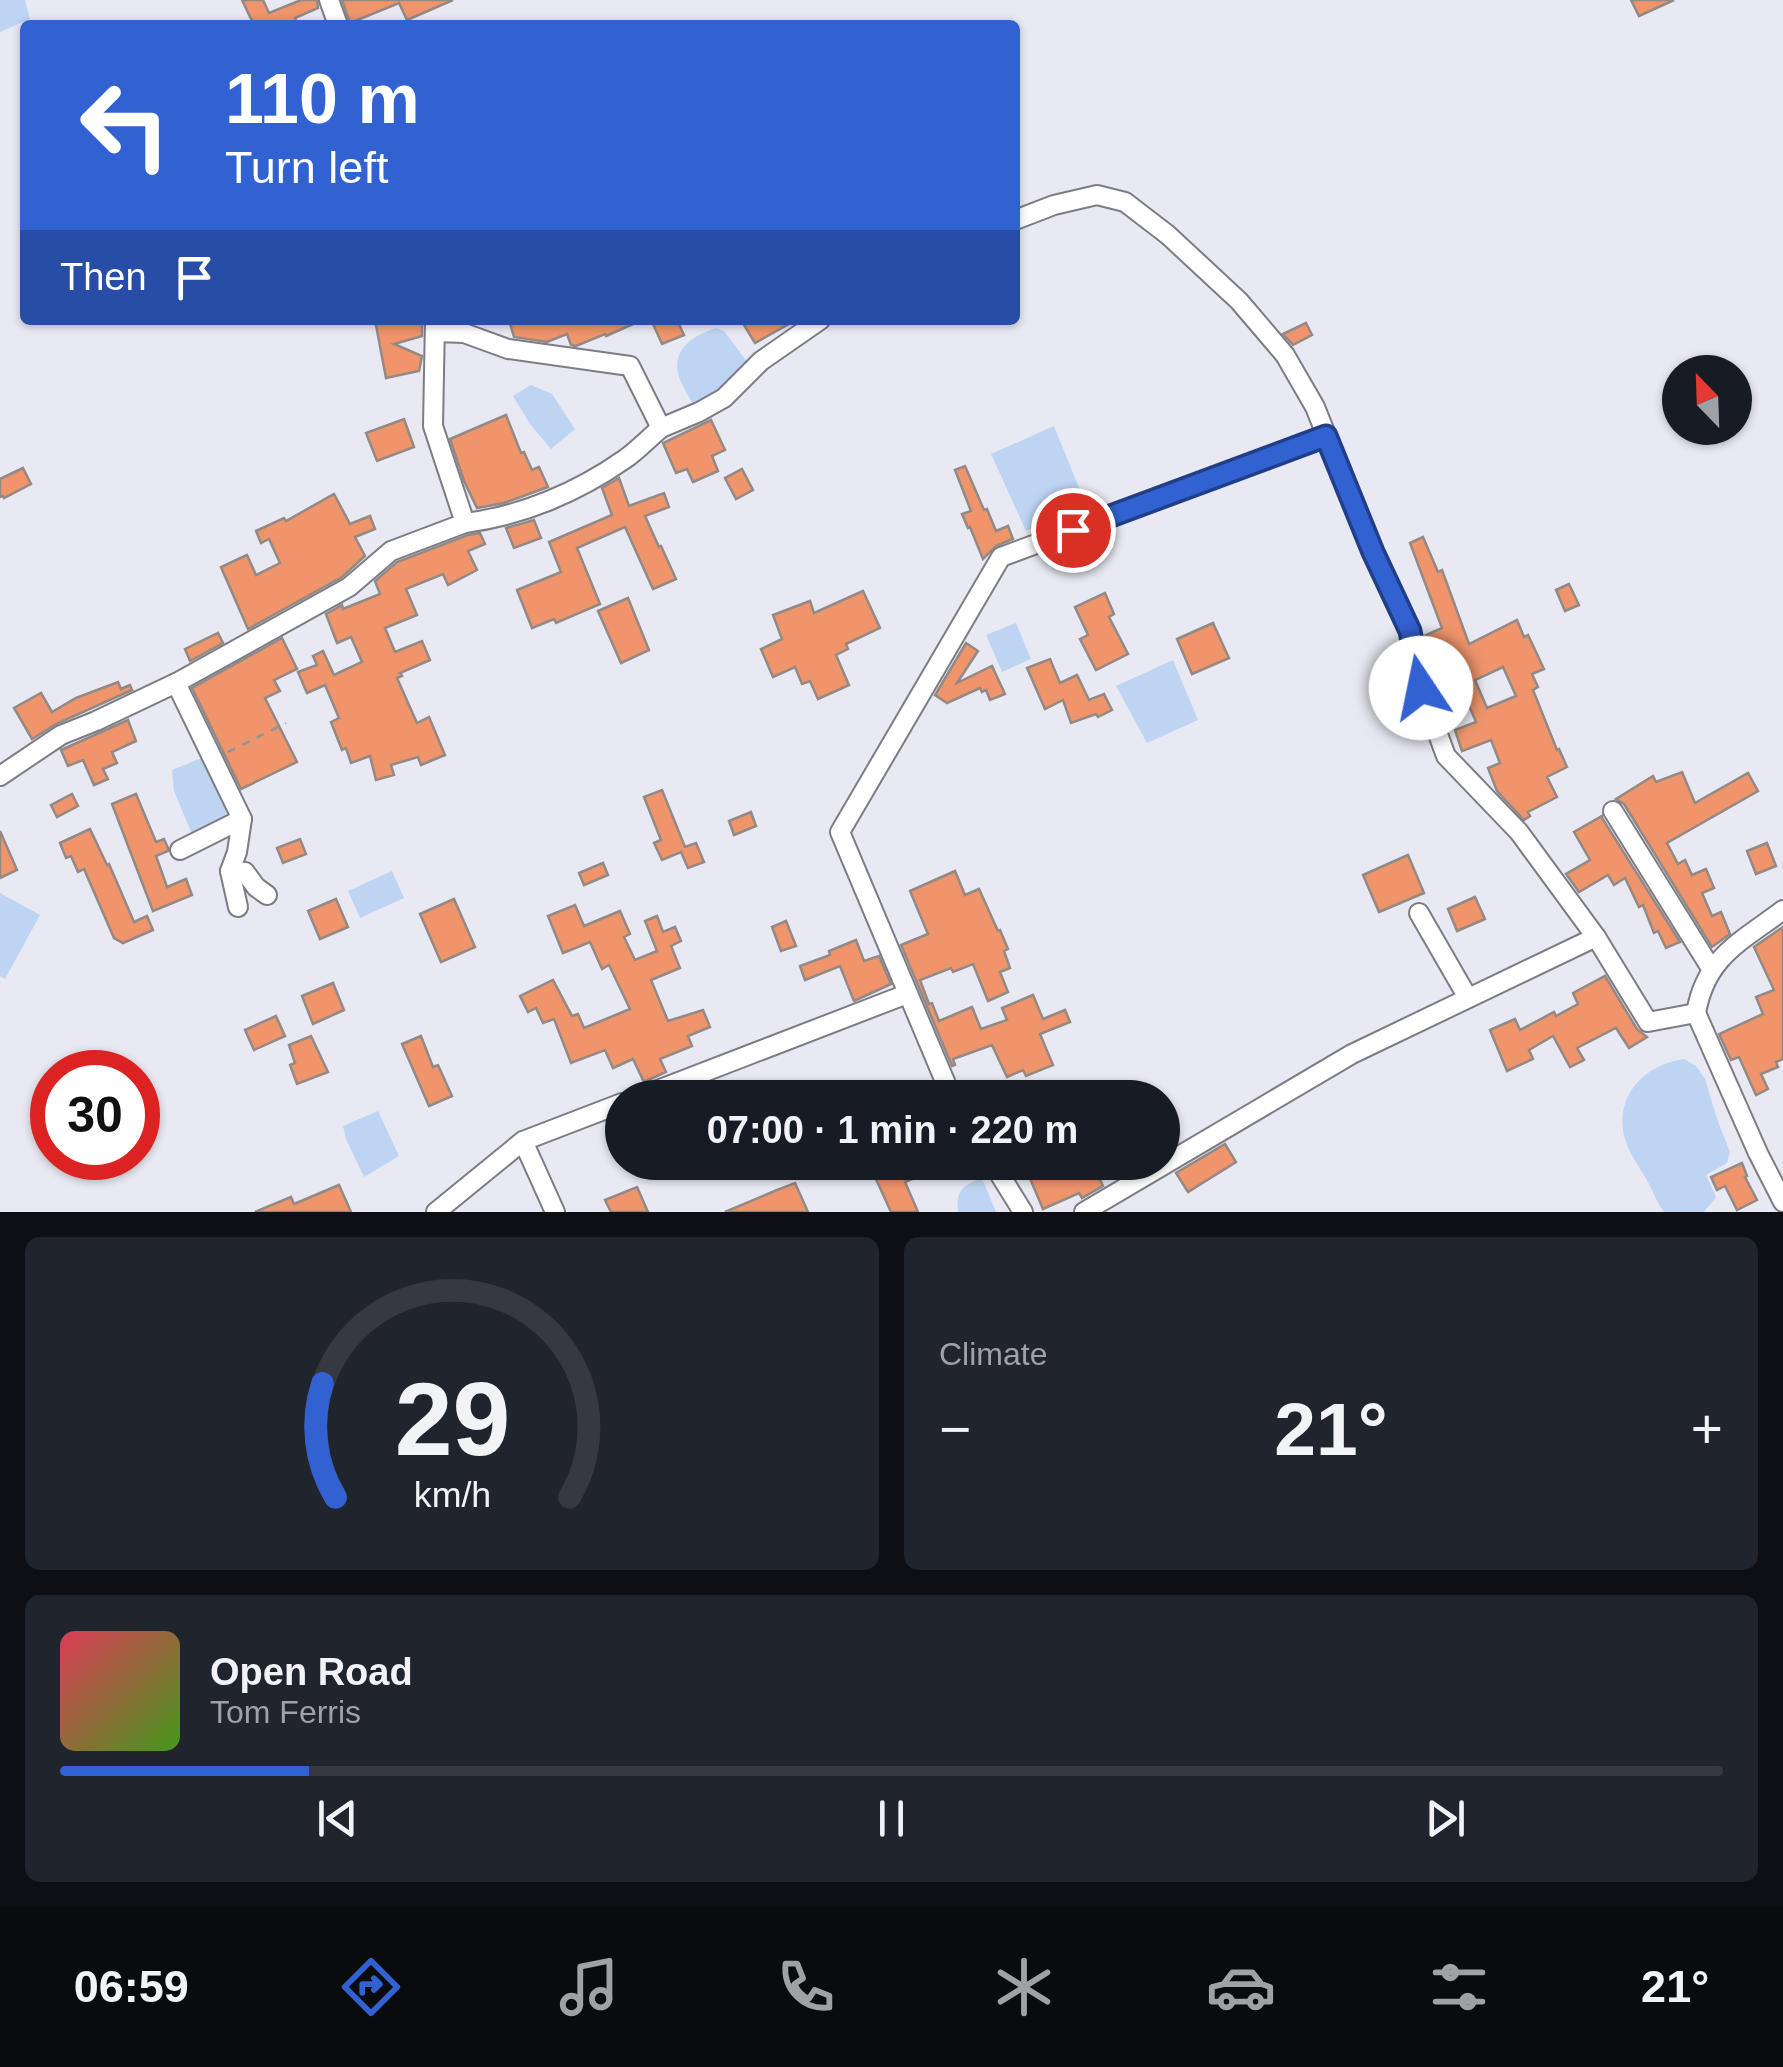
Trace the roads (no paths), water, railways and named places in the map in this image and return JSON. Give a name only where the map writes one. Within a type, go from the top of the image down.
[{"type":"street","points":[[1020,218],[1097,195],[1124,202],[1168,235],[1239,301],[1285,355],[1314,407],[1410,631],[1421,688],[1446,756],[1518,832],[1596,937],[1648,1022],[1696,1013]]},
{"type":"street","points":[[0,776],[61,735],[176,683],[349,587],[391,550],[466,523],[500,519],[562,495],[626,458],[661,428],[724,398],[761,361],[813,325]]},
{"type":"street","points":[[466,523],[433,426],[435,326],[508,349],[630,366],[661,428]]},
{"type":"street","points":[[944,1080],[840,832],[1001,557],[1326,436]]},
{"type":"street","points":[[176,683],[242,819],[230,871],[238,907]]},
{"type":"street","points":[[1613,811],[1712,970]]},
{"type":"street","points":[[180,850],[242,819]]},
{"type":"street","points":[[230,871],[245,872],[266,895]]},
{"type":"street","points":[[1783,910],[1722,956],[1700,990],[1696,1013],[1783,1202]]},
{"type":"street","points":[[1419,912],[1468,998]]},
{"type":"street","points":[[1095,1210],[1352,1054],[1596,937]]},
{"type":"street","points":[[683,1080],[908,994]]},
{"type":"street","points":[[436,1212],[523,1141],[605,1110]]},
{"type":"street","points":[[523,1141],[555,1212]]},
{"type":"street","points":[[1003,1180],[1022,1212]]},
{"type":"water","points":[[0,0],[25,0],[30,19],[20,20],[0,32]]},
{"type":"water","points":[[716,328],[724,331],[748,363],[707,402],[692,403],[679,377],[679,356],[693,338]]},
{"type":"water","points":[[531,385],[552,394],[575,429],[551,449],[513,396]]},
{"type":"water","points":[[1054,426],[1086,505],[1026,531],[991,454]]},
{"type":"water","points":[[1016,623],[1031,659],[1002,672],[986,635]]},
{"type":"water","points":[[1173,660],[1198,720],[1147,743],[1116,686]]},
{"type":"water","points":[[204,757],[233,815],[192,834],[174,791],[172,770]]},
{"type":"water","points":[[392,871],[404,898],[360,918],[348,891]]},
{"type":"water","points":[[0,893],[40,915],[5,979],[0,976]]},
{"type":"water","points":[[1684,1059],[1696,1066],[1705,1079],[1730,1152],[1727,1163],[1706,1175],[1716,1197],[1704,1212],[1664,1212],[1628,1148],[1623,1112],[1627,1098],[1644,1077],[1655,1068]]},
{"type":"water","points":[[378,1111],[399,1156],[364,1177],[343,1126]]},
{"type":"water","points":[[983,1180],[996,1212],[958,1212],[958,1199],[970,1184]]}]
